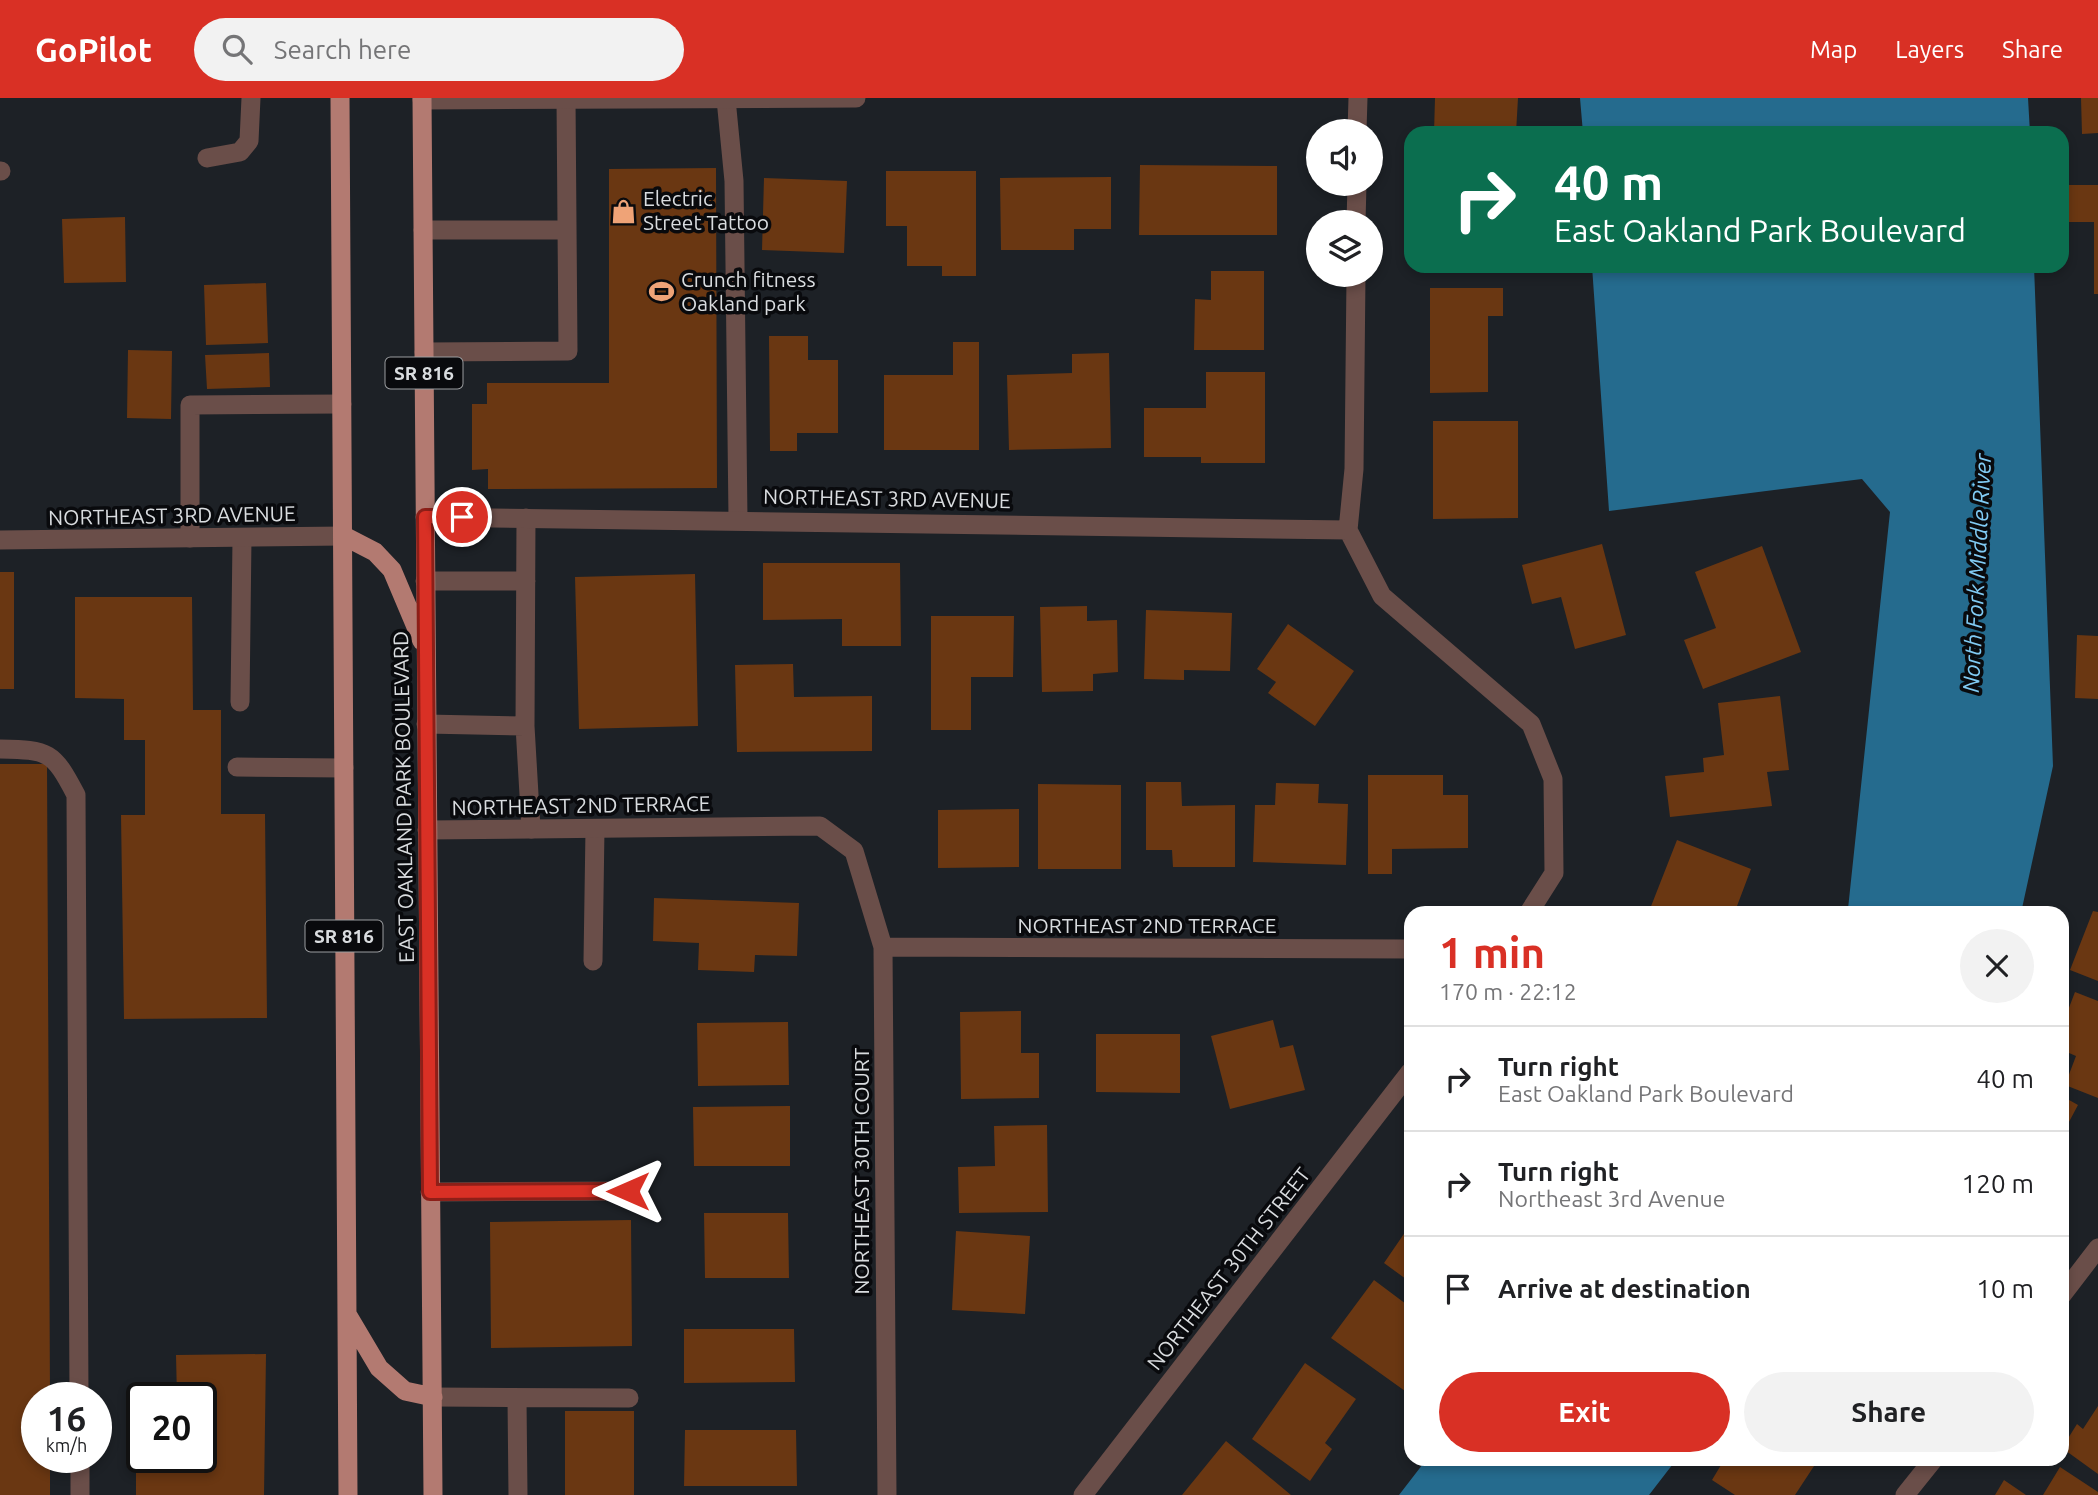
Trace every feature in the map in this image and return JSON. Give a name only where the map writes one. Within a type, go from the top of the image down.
[{"type":"main road","name":"SR 816","points":[[340,98],[348,1495]]},
{"type":"main road","name":"EAST OAKLAND PARK BOULEVARD","points":[[421,99],[433,1495]]},
{"type":"main road","points":[[344,536],[375,552],[392,570],[425,649]]},
{"type":"main road","points":[[346,1314],[379,1368],[405,1391],[433,1398]]},
{"type":"street","points":[[207,158],[240,152],[249,141],[251,98]]},
{"type":"street","points":[[421,99],[856,98]]},
{"type":"street","points":[[1357,119],[1358,98]]},
{"type":"street","points":[[424,352],[568,351],[566,99]]},
{"type":"street","points":[[726,99],[734,181],[738,519]]},
{"type":"street","points":[[423,230],[567,230]]},
{"type":"street","points":[[1356,287],[1354,469],[1348,530],[1382,596],[1531,724],[1553,779],[1554,873],[1533,906]]},
{"type":"street","points":[[190,538],[190,405],[342,404]]},
{"type":"street","name":"NORTHEAST 3RD AVENUE","points":[[425,517],[738,519],[1348,530]]},
{"type":"street","points":[[526,518],[526,726],[531,829]]},
{"type":"street","name":"NORTHEAST 3RD AVENUE","points":[[0,540],[344,536]]},
{"type":"street","points":[[240,702],[242,538]]},
{"type":"street","points":[[425,581],[526,581]]},
{"type":"street","points":[[426,724],[526,726]]},
{"type":"street","points":[[0,749],[35,750],[60,763],[76,795],[79,1382]]},
{"type":"street","points":[[237,767],[344,768]]},
{"type":"street","name":"NORTHEAST 2ND TERRACE","points":[[427,830],[820,826],[854,851]]},
{"type":"street","points":[[593,961],[595,829]]},
{"type":"street","name":"NORTHEAST 30TH COURT","points":[[854,851],[883,947],[887,1495]]},
{"type":"street","name":"NORTHEAST 2ND TERRACE","points":[[883,947],[1404,949]]},
{"type":"street","name":"NORTHEAST 30TH STREET","points":[[1083,1495],[1404,1080]]},
{"type":"street","points":[[430,1192],[628,1191]]},
{"type":"street","points":[[2069,1286],[2098,1248]]},
{"type":"street","points":[[433,1398],[629,1398]]},
{"type":"street","points":[[517,1399],[518,1495]]},
{"type":"street","points":[[1905,1495],[1928,1466]]},
{"type":"street","points":[[80,1473],[80,1495]]},
{"type":"water","points":[[1580,98],[2028,98],[2030,126],[1582,126]]},
{"type":"water","name":"North Fork Middle River","points":[[1592,273],[2034,273],[2053,766],[2023,906],[1848,906],[1890,512],[1862,479],[1609,511]]},
{"type":"water","points":[[1421,1466],[1671,1466],[1649,1495],[1399,1495]]},
{"type":"building","points":[[1435,98],[1518,98],[1516,126],[1434,126]]},
{"type":"building","points":[[2081,98],[2098,98],[2098,133],[2082,134]]},
{"type":"building","points":[[1140,165],[1277,166],[1277,235],[1139,235]]},
{"type":"building","points":[[716,168],[717,488],[488,489],[488,469],[472,470],[472,404],[487,404],[487,383],[609,383],[609,169]]},
{"type":"building","points":[[886,171],[976,171],[976,276],[942,276],[942,266],[907,266],[907,226],[886,226]]},
{"type":"building","points":[[1111,177],[1111,229],[1074,229],[1074,250],[1001,250],[1000,178]]},
{"type":"building","points":[[764,178],[847,181],[844,253],[762,250]]},
{"type":"building","points":[[2069,185],[2098,185],[2098,294],[2094,294],[2094,222],[2069,222]]},
{"type":"building","points":[[125,217],[126,282],[64,283],[62,219]]},
{"type":"building","points":[[1211,271],[1264,271],[1264,350],[1194,350],[1195,299],[1211,300]]},
{"type":"building","points":[[266,283],[268,343],[206,345],[204,285]]},
{"type":"building","points":[[1430,288],[1503,288],[1503,316],[1488,316],[1488,392],[1430,393]]},
{"type":"building","points":[[769,336],[808,336],[808,360],[838,360],[838,433],[797,433],[797,451],[770,451]]},
{"type":"building","points":[[953,342],[979,342],[979,450],[884,450],[884,375],[953,375]]},
{"type":"building","points":[[128,350],[172,351],[171,419],[127,418]]},
{"type":"building","points":[[269,353],[270,387],[207,389],[205,355]]},
{"type":"building","points":[[1109,353],[1111,448],[1009,450],[1007,375],[1072,373],[1072,354]]},
{"type":"building","points":[[1206,372],[1265,372],[1265,463],[1201,463],[1201,457],[1144,457],[1144,408],[1206,408]]},
{"type":"building","points":[[1433,421],[1518,421],[1518,518],[1433,519]]},
{"type":"building","points":[[1602,544],[1626,635],[1575,649],[1561,597],[1532,604],[1522,565]]},
{"type":"building","points":[[1762,546],[1801,652],[1703,689],[1684,640],[1716,628],[1695,572]]},
{"type":"building","points":[[763,563],[900,563],[901,646],[842,646],[842,619],[763,620]]},
{"type":"building","points":[[0,572],[14,572],[14,689],[0,689]]},
{"type":"building","points":[[695,574],[698,726],[579,729],[575,577]]},
{"type":"building","points":[[75,597],[192,597],[193,710],[221,710],[221,814],[265,814],[267,1018],[124,1019],[121,815],[145,815],[145,740],[124,740],[124,699],[75,698]]},
{"type":"building","points":[[1087,606],[1087,621],[1117,620],[1118,672],[1093,674],[1093,691],[1042,692],[1040,607]]},
{"type":"building","points":[[1146,610],[1232,613],[1230,671],[1184,670],[1184,680],[1144,679]]},
{"type":"building","points":[[931,616],[1014,616],[1013,677],[971,677],[971,730],[931,730]]},
{"type":"building","points":[[1288,624],[1354,671],[1315,726],[1268,693],[1276,682],[1257,669]]},
{"type":"building","points":[[2077,635],[2098,636],[2098,699],[2075,698]]},
{"type":"building","points":[[793,664],[794,697],[872,696],[872,751],[737,752],[735,665]]},
{"type":"building","points":[[1780,696],[1789,770],[1767,772],[1772,806],[1670,817],[1665,776],[1704,772],[1703,758],[1724,755],[1718,703]]},
{"type":"building","points":[[0,764],[47,764],[50,1382],[21,1382],[21,1473],[50,1473],[50,1495],[0,1495]]},
{"type":"building","points":[[1368,775],[1443,775],[1443,795],[1468,795],[1468,848],[1392,849],[1392,874],[1368,874]]},
{"type":"building","points":[[1146,782],[1181,782],[1182,806],[1235,805],[1235,867],[1173,867],[1172,850],[1146,850]]},
{"type":"building","points":[[1276,783],[1319,784],[1318,803],[1348,804],[1346,865],[1253,862],[1255,805],[1275,805]]},
{"type":"building","points":[[1038,784],[1121,785],[1121,869],[1038,869]]},
{"type":"building","points":[[1019,809],[1019,867],[938,868],[938,810]]},
{"type":"building","points":[[1677,840],[1751,869],[1737,906],[1651,906]]},
{"type":"building","points":[[654,898],[799,903],[797,956],[755,955],[754,972],[698,970],[699,943],[653,941]]},
{"type":"building","points":[[2093,911],[2098,912],[2098,981],[2070,970]]},
{"type":"building","points":[[2075,992],[2098,1001],[2098,1098],[2069,1087],[2069,1074],[2076,1056],[2069,1053],[2069,1008]]},
{"type":"building","points":[[1021,1011],[1021,1053],[1039,1053],[1039,1098],[961,1099],[960,1012]]},
{"type":"building","points":[[1273,1020],[1280,1048],[1293,1045],[1305,1090],[1230,1109],[1211,1036]]},
{"type":"building","points":[[788,1022],[789,1085],[698,1086],[697,1023]]},
{"type":"building","points":[[1096,1034],[1180,1034],[1180,1093],[1096,1092]]},
{"type":"building","points":[[2069,1100],[2078,1105],[2069,1122]]},
{"type":"building","points":[[790,1106],[790,1166],[694,1166],[693,1107]]},
{"type":"building","points":[[1047,1125],[1048,1212],[959,1213],[958,1167],[995,1166],[994,1126]]},
{"type":"building","points":[[704,1213],[788,1213],[789,1278],[705,1278]]},
{"type":"building","points":[[631,1220],[632,1346],[491,1348],[490,1222]]},
{"type":"building","points":[[956,1231],[1030,1236],[1025,1314],[952,1310]]},
{"type":"building","points":[[1404,1234],[1404,1278],[1384,1263]]},
{"type":"building","points":[[1374,1280],[1404,1302],[1404,1390],[1331,1338]]},
{"type":"building","points":[[684,1329],[794,1329],[795,1382],[684,1383]]},
{"type":"building","points":[[266,1354],[264,1495],[136,1495],[136,1473],[217,1473],[217,1382],[177,1382],[176,1355]]},
{"type":"building","points":[[1305,1363],[1356,1399],[1325,1443],[1332,1449],[1310,1481],[1252,1439]]},
{"type":"building","points":[[2098,1406],[2098,1474],[2069,1453],[2069,1437],[2077,1424],[2083,1429]]},
{"type":"building","points":[[565,1411],[634,1411],[634,1495],[565,1495]]},
{"type":"building","points":[[685,1430],[796,1430],[797,1486],[684,1486]]},
{"type":"building","points":[[1226,1441],[1291,1495],[1182,1495]]},
{"type":"building","points":[[1720,1466],[1814,1466],[1795,1495],[1735,1495],[1712,1480]]},
{"type":"building","points":[[2060,1467],[2098,1492],[2098,1495],[2043,1495]]},
{"type":"building","points":[[2004,1480],[2026,1495],[1995,1495]]},
{"type":"place","name":"Electric Street Tattoo","points":[[623,211]]},
{"type":"place","name":"Crunch fitness Oakland park","points":[[661,292]]},
{"type":"route","points":[[462,517],[425,517],[430,1192],[628,1191]]}]
